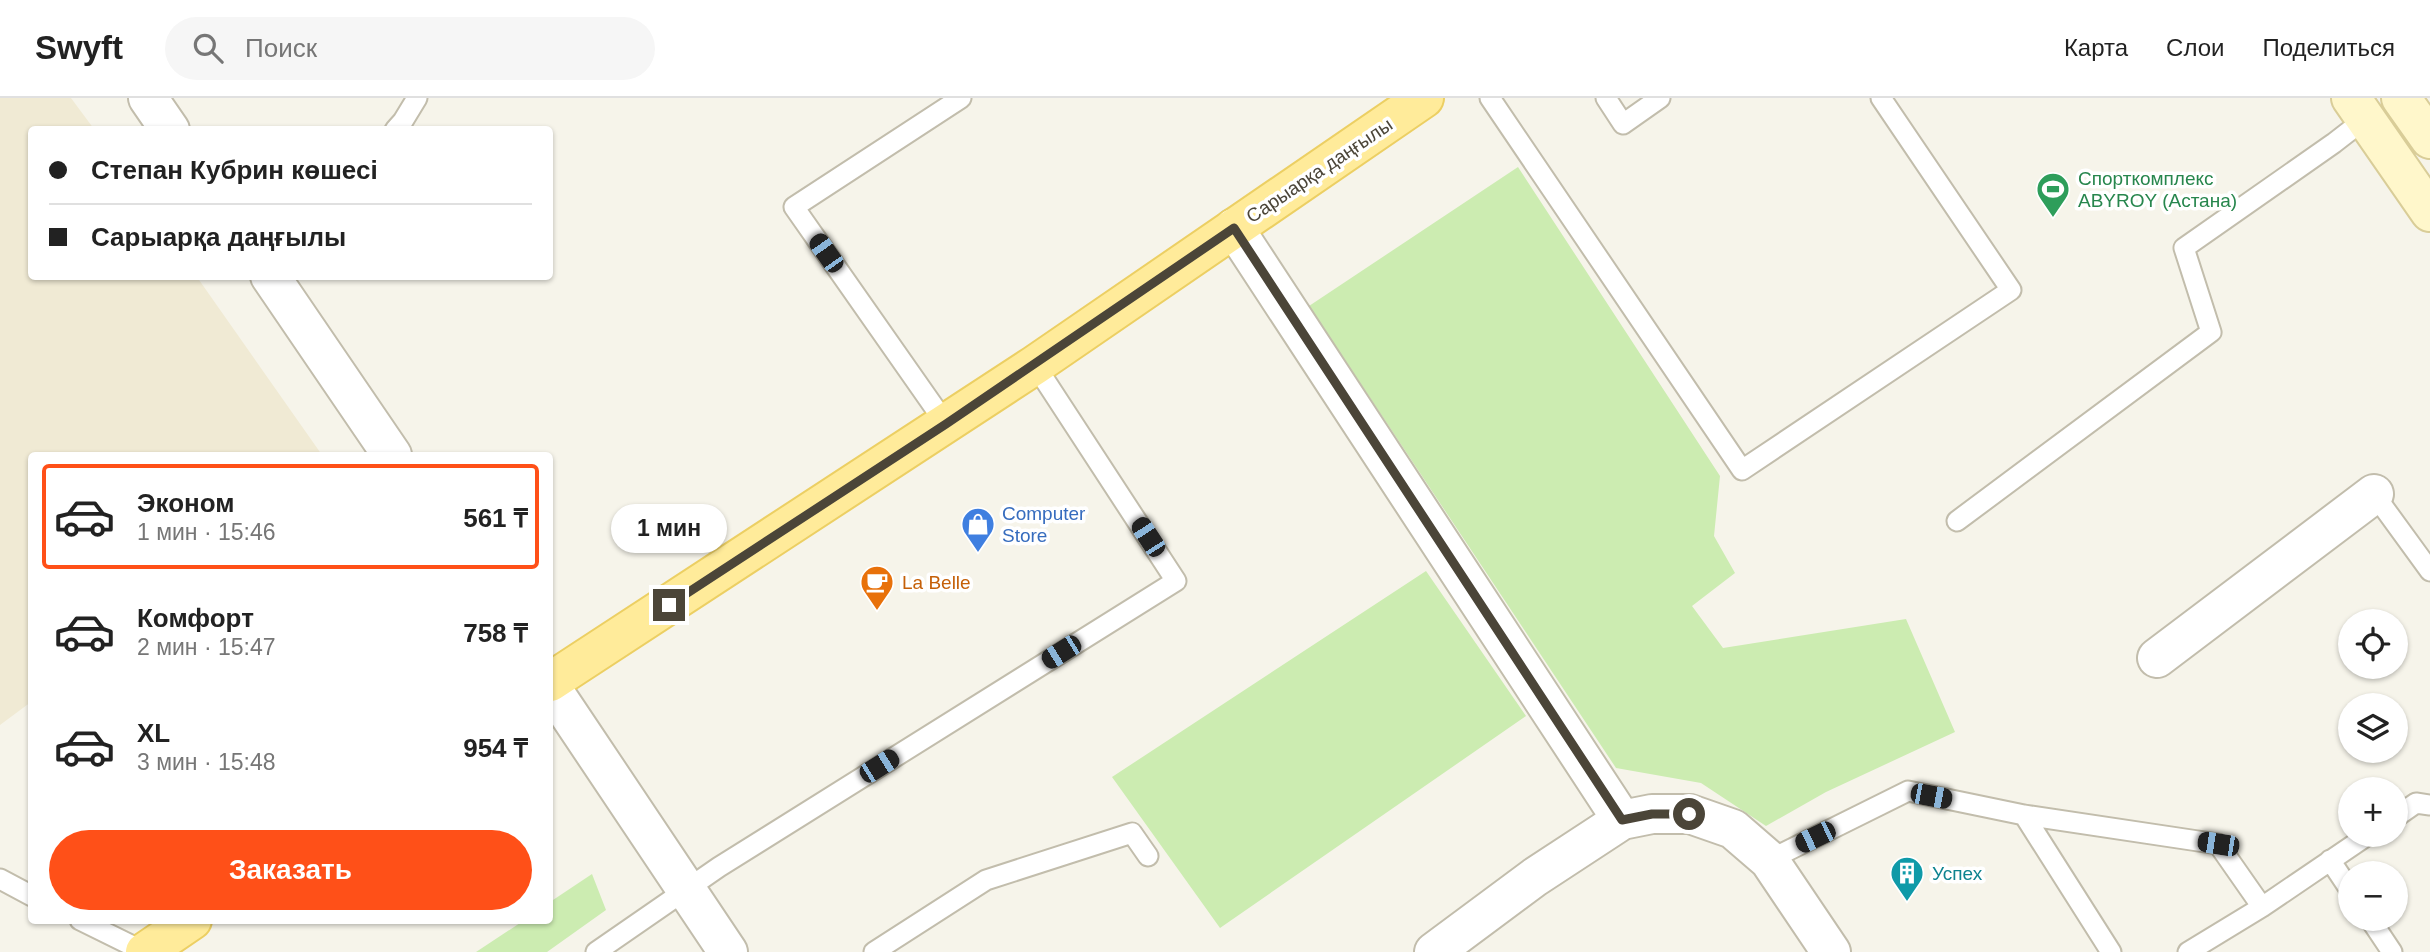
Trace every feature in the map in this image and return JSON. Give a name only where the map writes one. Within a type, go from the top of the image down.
[{"type":"main road","name":"Сарыарқа даңғылы","points":[[553,682],[1035,365],[1424,98]]},
{"type":"main road","points":[[2401,98],[2430,139]]},
{"type":"main road","points":[[2358,108],[2430,212]]},
{"type":"main road","points":[[145,952],[186,924]]},
{"type":"street","points":[[148,98],[167,126]]},
{"type":"street","points":[[1234,228],[1622,820]]},
{"type":"street","points":[[273,280],[390,452]]},
{"type":"street","points":[[2157,658],[2374,494]]},
{"type":"street","points":[[553,689],[684,890],[728,952]]},
{"type":"street","points":[[1434,952],[1535,877],[1622,820],[1652,814],[1689,814],[1733,829],[1769,860],[1831,952]]},
{"type":"lane","points":[[399,126],[416,98]]},
{"type":"lane","points":[[946,424],[794,207],[961,98]]},
{"type":"lane","points":[[1490,98],[1742,470],[2011,290],[1881,98]]},
{"type":"lane","points":[[1606,98],[1623,124],[1660,98]]},
{"type":"lane","points":[[1957,521],[2211,332],[2183,248],[2358,108]]},
{"type":"lane","points":[[596,952],[684,890],[1176,580],[1035,365]]},
{"type":"lane","points":[[2374,494],[2430,571]]},
{"type":"lane","points":[[1769,860],[1908,791],[2024,815],[2218,844],[2262,907]]},
{"type":"lane","points":[[2408,809],[2416,803],[2430,805]]},
{"type":"lane","points":[[2024,815],[2111,952]]},
{"type":"lane","points":[[874,952],[986,880],[1132,833],[1148,856]]},
{"type":"lane","points":[[2188,952],[2262,907],[2350,847]]},
{"type":"lane","points":[[2330,860],[2338,872]]},
{"type":"lane","points":[[0,879],[28,894]]},
{"type":"lane","points":[[88,924],[145,952]]},
{"type":"lane","points":[[2378,931],[2392,952]]},
{"type":"shaded area","points":[[0,98],[71,98],[92,126],[28,126],[28,280],[199,280],[320,452],[28,452],[28,704],[0,725]]},
{"type":"green space","points":[[1518,167],[1720,476],[1714,536],[1735,573],[1692,606],[1723,648],[1906,619],[1955,732],[1826,792],[1766,826],[1701,783],[1616,768],[1309,306]]},
{"type":"green space","points":[[1426,571],[1526,716],[1220,928],[1112,777]]},
{"type":"green space","points":[[592,874],[606,910],[547,952],[476,952],[518,924],[553,924],[553,900]]},
{"type":"place","name":"Спорткомплекс ABYROY (Астана)","points":[[2053,219]]},
{"type":"place","name":"Computer Store","points":[[978,554]]},
{"type":"place","name":"La Belle","points":[[877,612]]},
{"type":"place","name":"Успех","points":[[1907,903]]},
{"type":"route","points":[[669,605],[1035,365],[1234,228],[1622,820],[1652,814],[1689,814]]}]
